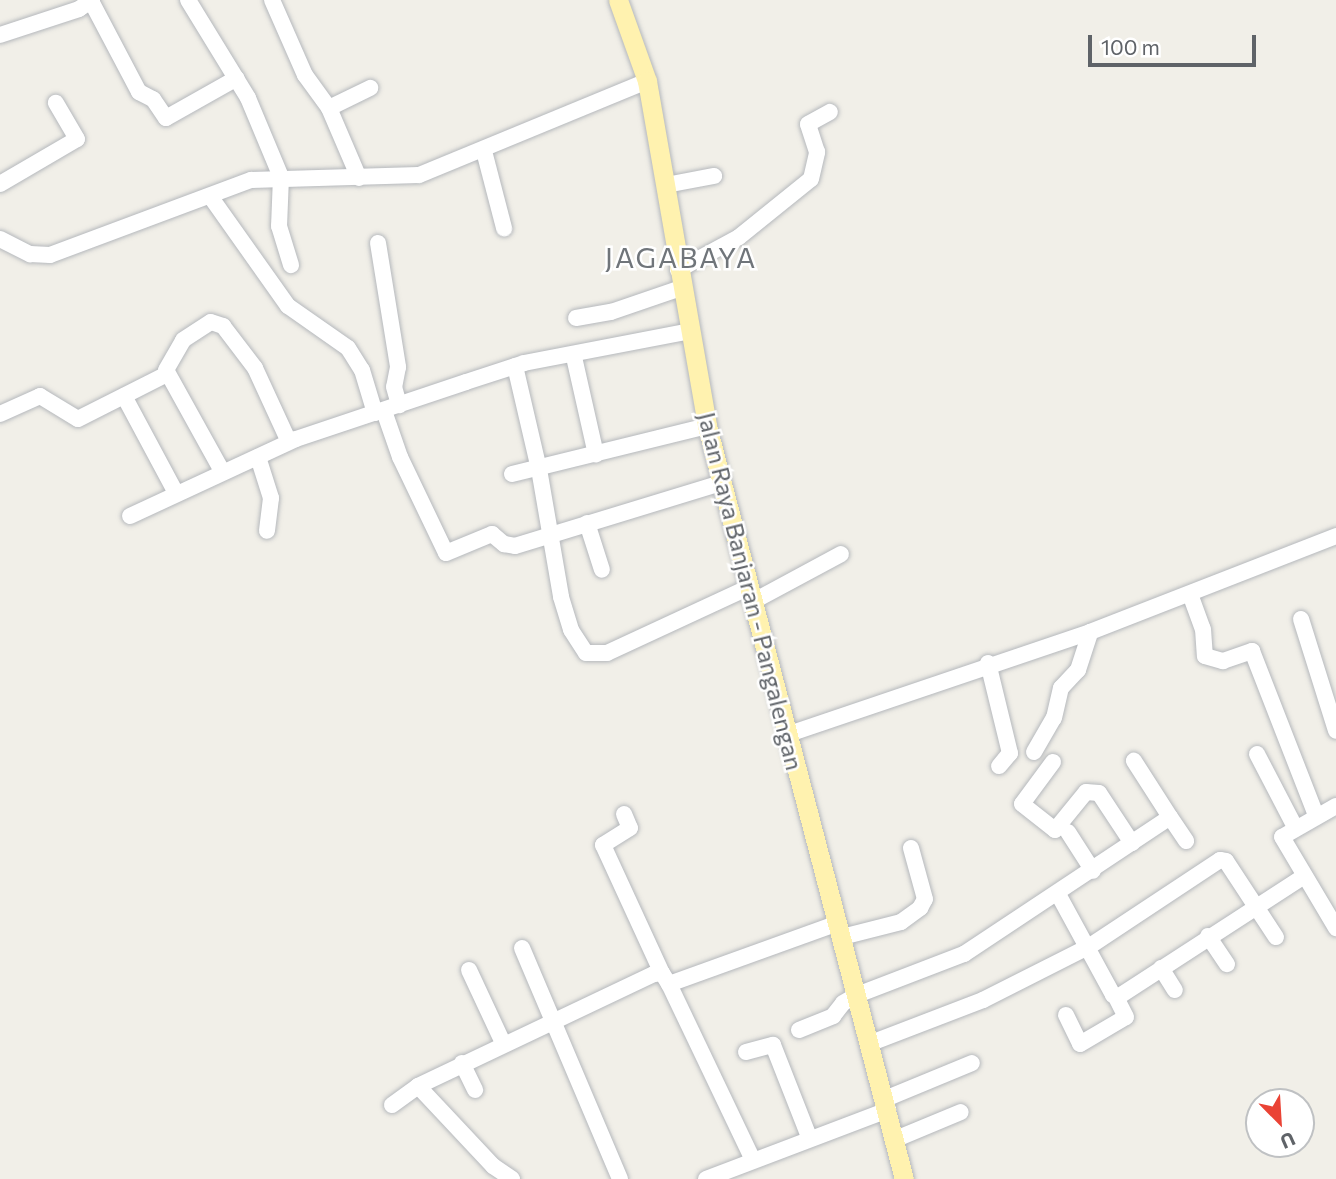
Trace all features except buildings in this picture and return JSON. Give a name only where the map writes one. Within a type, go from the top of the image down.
[{"type":"main road","name":"Jalan Raya Banjaran - Pangalengan","points":[[618,0],[647,81],[707,426],[856,995],[871,1043],[904,1179]]},
{"type":"street","points":[[188,0],[237,78],[281,177],[279,226],[292,265]]},
{"type":"street","points":[[272,0],[305,75],[330,108],[359,178]]},
{"type":"street","points":[[0,35],[92,1],[139,92],[153,99],[166,118],[237,78]]},
{"type":"street","points":[[0,239],[30,254],[55,255],[251,180],[281,177],[359,178],[419,175],[484,151],[647,81]]},
{"type":"street","points":[[330,108],[370,88]]},
{"type":"street","points":[[0,184],[77,139],[56,103]]},
{"type":"street","points":[[576,318],[625,308],[680,279],[811,179],[817,152],[808,124],[830,112]]},
{"type":"street","points":[[484,151],[504,229]]},
{"type":"street","points":[[666,185],[715,176]]},
{"type":"street","points":[[210,196],[288,306],[348,348],[386,410],[400,457],[446,553],[492,534],[509,547],[721,483]]},
{"type":"street","points":[[378,243],[398,367],[386,410]]},
{"type":"street","points":[[0,414],[40,396],[78,419],[167,374],[183,340],[203,325],[220,323],[265,384],[289,442]]},
{"type":"street","points":[[131,516],[222,471],[289,442],[515,366],[574,357],[690,331]]},
{"type":"street","points":[[574,357],[596,455]]},
{"type":"street","points":[[515,366],[539,469],[561,597],[571,630],[586,653],[607,653],[751,595],[841,554]]},
{"type":"street","points":[[167,374],[222,471]]},
{"type":"street","points":[[124,397],[176,493]]},
{"type":"street","points":[[512,474],[707,426]]},
{"type":"street","points":[[258,457],[271,498],[268,531]]},
{"type":"street","points":[[587,523],[602,570]]},
{"type":"street","points":[[789,734],[988,663],[1090,632],[1336,536]]},
{"type":"street","points":[[1190,594],[1203,629],[1205,656],[1223,661],[1252,651],[1329,813],[1295,827],[1282,837],[1336,928]]},
{"type":"street","points":[[1301,619],[1336,731]]},
{"type":"street","points":[[1034,752],[1054,718],[1061,688],[1078,670],[1090,632]]},
{"type":"street","points":[[988,663],[1010,753],[999,766]]},
{"type":"street","points":[[1257,754],[1295,827]]},
{"type":"street","points":[[1135,761],[1186,841]]},
{"type":"street","points":[[1053,762],[1022,804],[1055,830],[1086,792],[1099,793],[1132,843]]},
{"type":"street","points":[[624,814],[630,828],[603,845],[752,1158]]},
{"type":"street","points":[[799,1030],[833,1016],[843,1003],[856,995],[964,954],[1093,871],[1170,817]]},
{"type":"street","points":[[1069,832],[1093,871]]},
{"type":"street","points":[[392,1104],[418,1086],[552,1020],[665,979],[840,930],[901,922],[920,908],[925,899],[911,848]]},
{"type":"street","points":[[871,1043],[983,1000],[1090,946],[1220,860],[1226,861],[1276,937]]},
{"type":"street","points":[[1116,997],[1254,905],[1304,876]]},
{"type":"street","points":[[1058,894],[1090,946],[1126,1017],[1080,1044],[1066,1015]]},
{"type":"street","points":[[1208,936],[1227,964]]},
{"type":"street","points":[[522,948],[620,1179]]},
{"type":"street","points":[[1161,968],[1175,990]]},
{"type":"street","points":[[469,970],[503,1043]]},
{"type":"street","points":[[746,1052],[773,1045],[809,1137]]},
{"type":"street","points":[[462,1063],[475,1090]]},
{"type":"street","points":[[706,1179],[886,1104],[972,1063]]},
{"type":"street","points":[[418,1086],[493,1166],[512,1179]]},
{"type":"street","points":[[896,1139],[961,1112]]},
{"type":"district","name":"JAGABAYA","points":[[681,257]]}]
